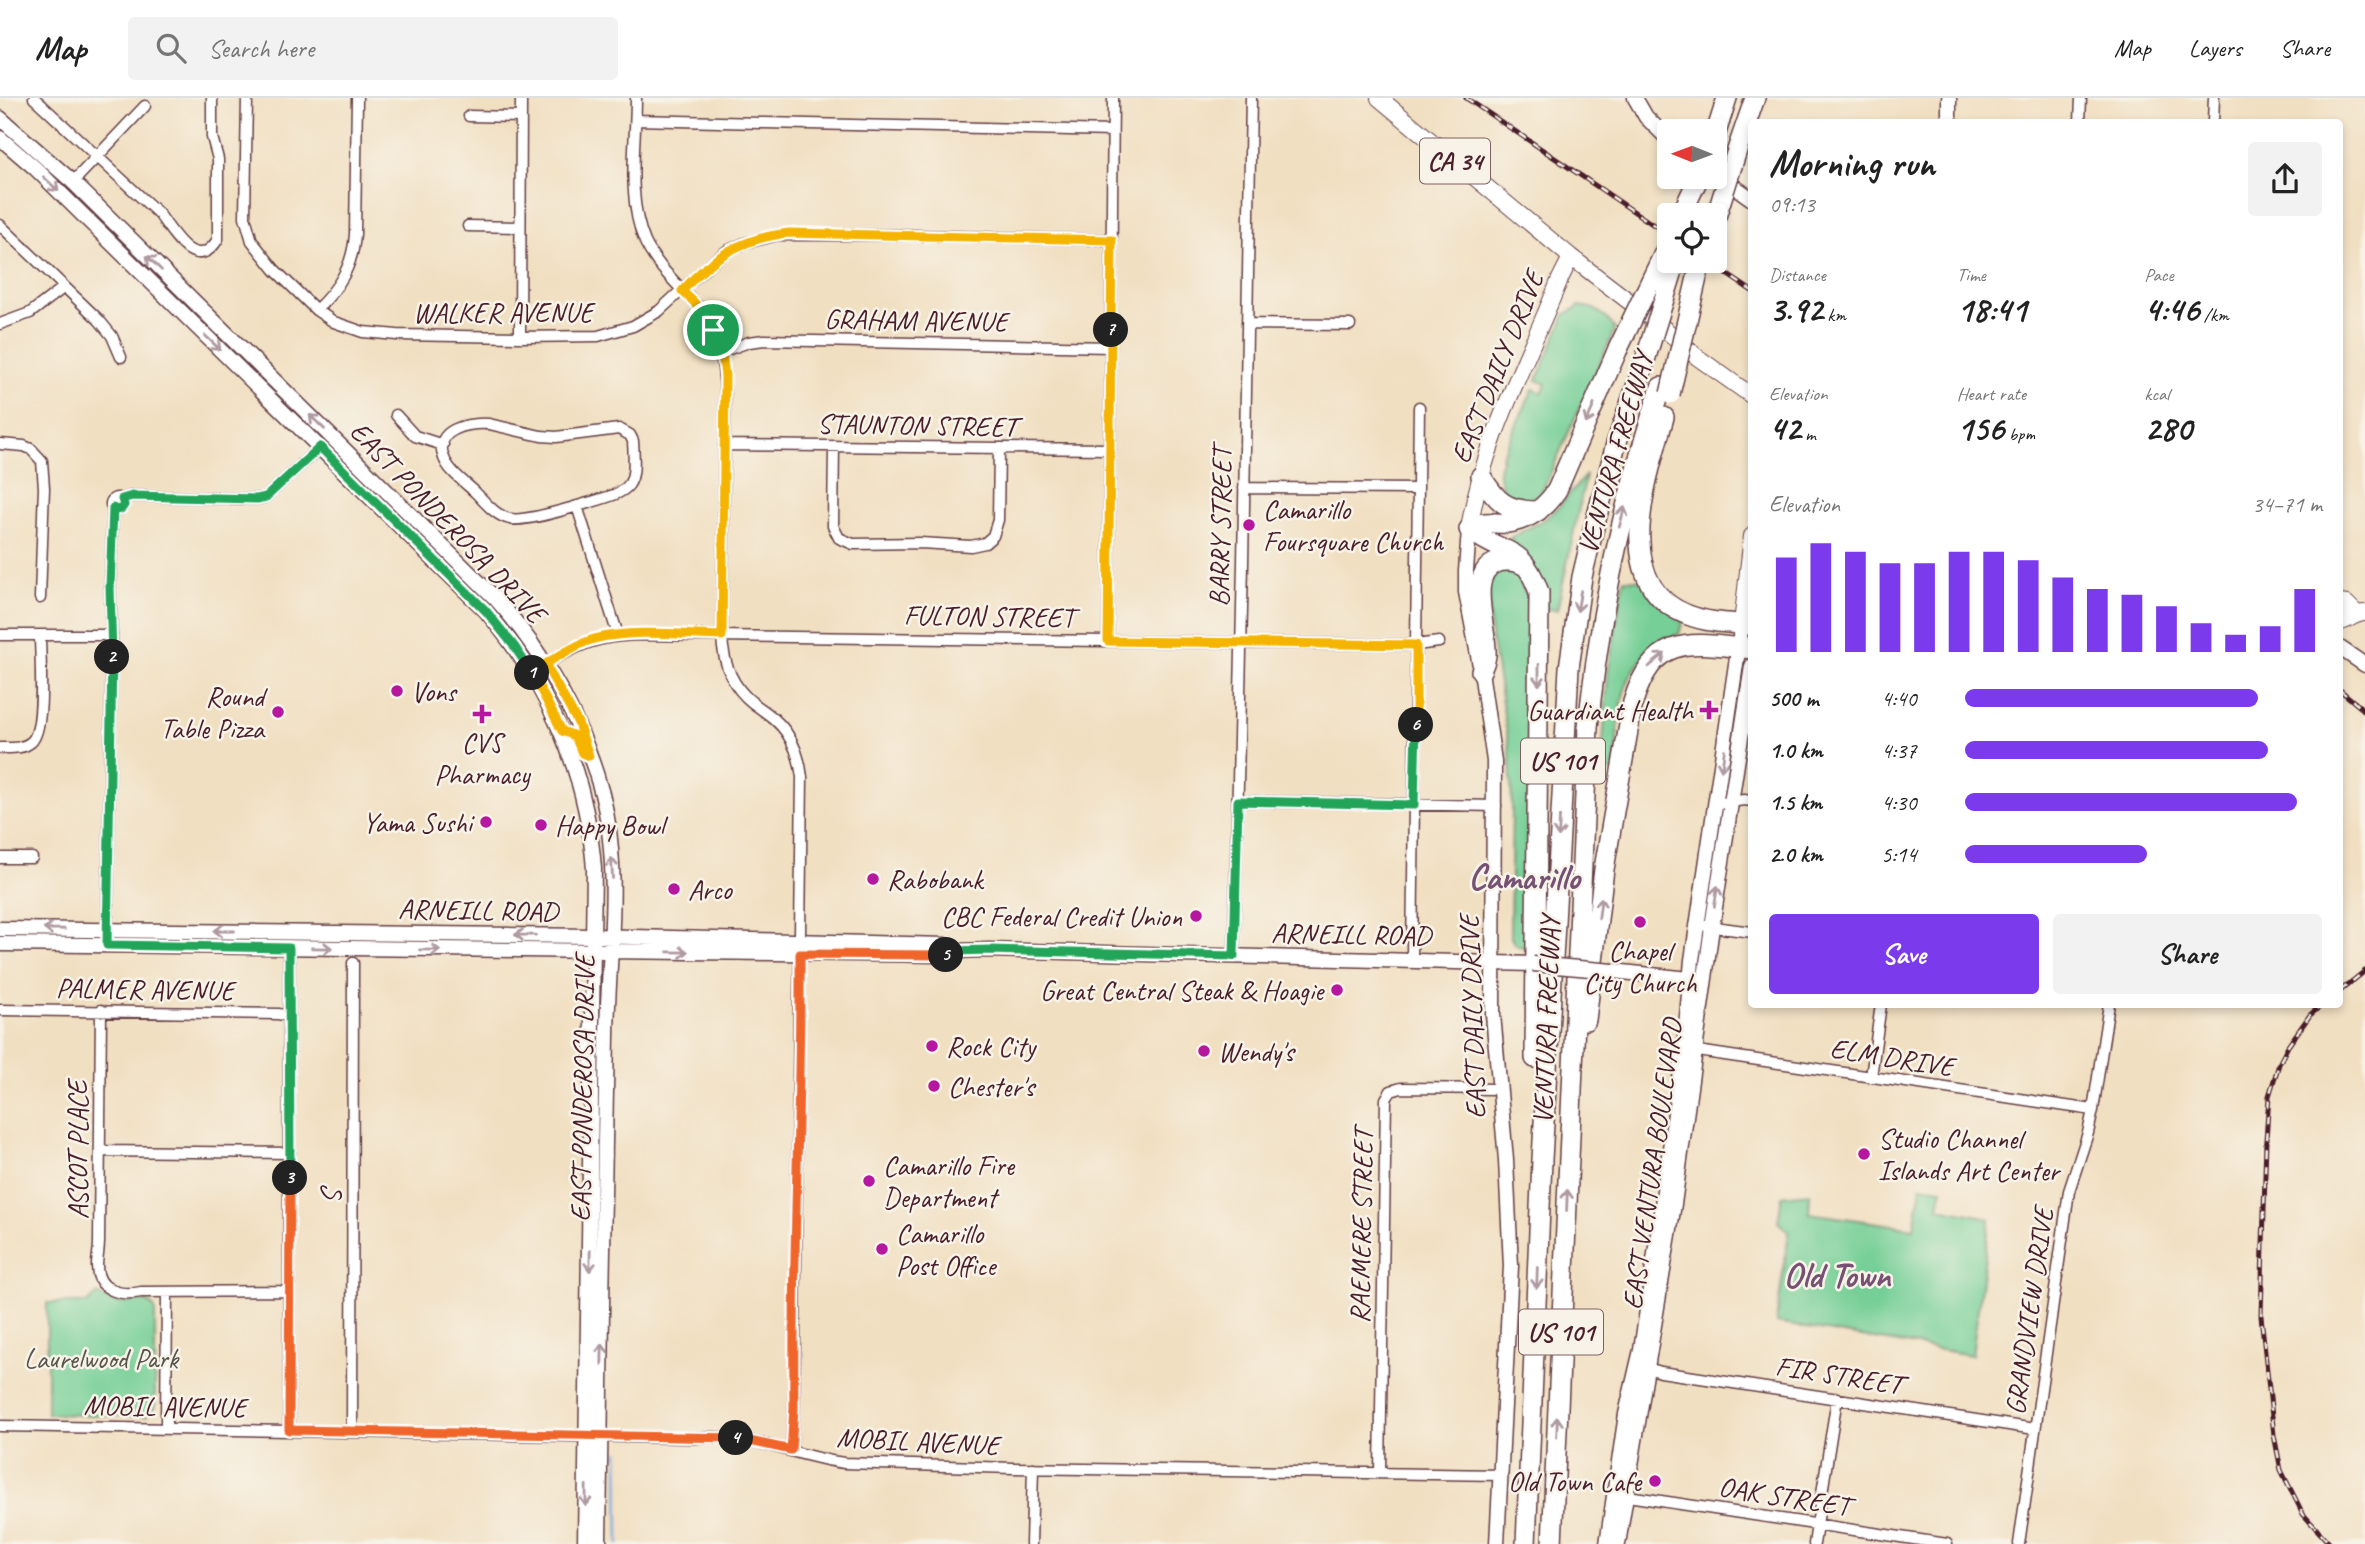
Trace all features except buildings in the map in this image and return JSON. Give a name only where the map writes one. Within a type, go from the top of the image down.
[{"type":"highway","points":[[1720,119],[1727,98]]},
{"type":"highway","points":[[1720,203],[1755,98]]},
{"type":"highway","points":[[1749,119],[1764,98]]},
{"type":"highway","points":[[1469,529],[1485,523],[1517,521],[1539,511],[1549,502],[1557,490],[1617,351],[1657,268]]},
{"type":"highway","name":"VENTURA FREEWAY","points":[[1526,1544],[1542,1160],[1569,668],[1594,527],[1616,444],[1672,273]]},
{"type":"highway","points":[[1699,273],[1665,390],[1638,531],[1640,553],[1646,576],[1656,592],[1671,606],[1702,620],[1747,624]]},
{"type":"highway","name":"VENTURA FREEWAY","points":[[1552,1544],[1588,727],[1596,651],[1619,530],[1636,466],[1665,390]]},
{"type":"highway","points":[[1481,476],[1496,498],[1508,507],[1522,511],[1539,511]]},
{"type":"highway","points":[[1469,529],[1483,540],[1511,550],[1522,559],[1539,592],[1534,1088],[1542,1160]]},
{"type":"highway","points":[[1482,671],[1486,655],[1480,594],[1483,573],[1493,564],[1506,561],[1518,563],[1530,570]]},
{"type":"highway","points":[[1570,1121],[1584,1038],[1604,869],[1633,702],[1639,684],[1646,670],[1659,656],[1674,648],[1707,643],[1745,648]]},
{"type":"main road","name":"CA 34","points":[[1379,98],[1571,257],[1697,357],[1748,393]]},
{"type":"main road","points":[[1635,98],[1657,130]]},
{"type":"main road","points":[[1949,119],[1950,98]]},
{"type":"main road","name":"EAST PONDEROSA DRIVE","points":[[0,118],[73,182],[498,600],[545,664],[578,723],[602,795],[613,888],[594,1436],[585,1544]]},
{"type":"main road","name":"EAST PONDEROSA DRIVE","points":[[0,138],[35,168],[486,611],[531,671],[562,731],[577,774],[590,832],[594,869],[594,1436],[599,1544]]},
{"type":"main road","points":[[1727,181],[1748,196]]},
{"type":"main road","name":"EAST DAILY DRIVE","points":[[1497,1544],[1511,1266],[1493,1014],[1496,806],[1494,761],[1482,671],[1466,592],[1466,571],[1469,529],[1481,476],[1571,257]]},
{"type":"main road","points":[[2343,603],[2360,613],[2343,621]]},
{"type":"main road","name":"EAST VENTURA BOULEVARD","points":[[1607,1544],[1620,1494],[1642,1367],[1690,1050],[1697,980],[1745,648],[1748,606]]},
{"type":"main road","points":[[2343,651],[2365,664]]},
{"type":"main road","name":"EAST VENTURA BOULEVARD","points":[[1705,926],[1704,880],[1724,803],[1748,686]]},
{"type":"main road","points":[[562,731],[575,736],[582,753],[589,756]]},
{"type":"main road","name":"ARNEILL ROAD","points":[[0,929],[289,948],[592,951],[610,944],[800,948],[945,945],[954,951],[1072,951],[1492,961],[1697,980]]},
{"type":"main road","name":"ARNEILL ROAD","points":[[0,944],[107,938],[593,936],[610,944]]},
{"type":"main road","name":"EAST VENTURA BOULEVARD","points":[[1618,1544],[1620,1494]]},
{"type":"street","points":[[34,98],[159,214],[174,236],[192,253],[206,252],[218,239],[218,159],[212,137],[212,98]]},
{"type":"street","name":"WALKER AVENUE","points":[[247,98],[245,217],[249,233],[261,254],[316,310],[345,327],[377,334],[587,338],[619,331],[659,311],[727,251],[744,243],[778,234],[1112,240]]},
{"type":"street","points":[[316,310],[341,281],[352,254],[355,234],[357,98]]},
{"type":"street","points":[[520,337],[521,98]]},
{"type":"street","points":[[636,98],[634,166],[637,218],[653,256],[707,318],[722,352],[725,376],[722,636],[725,660],[734,682],[749,700],[773,717],[785,730],[794,746],[802,777],[801,1033],[796,1151],[794,1408],[791,1450]]},
{"type":"street","points":[[1108,641],[1113,98]]},
{"type":"street","name":"BARRY STREET","points":[[1234,956],[1251,98]]},
{"type":"street","points":[[2080,119],[2081,98]]},
{"type":"street","points":[[2213,119],[2214,98]]},
{"type":"street","points":[[73,182],[145,106]]},
{"type":"street","points":[[470,116],[520,117]]},
{"type":"street","points":[[636,120],[1112,131]]},
{"type":"street","points":[[0,225],[108,330],[121,357]]},
{"type":"street","points":[[468,226],[519,227]]},
{"type":"street","points":[[0,324],[30,313],[63,288]]},
{"type":"street","points":[[1247,324],[1350,324]]},
{"type":"street","name":"GRAHAM AVENUE","points":[[722,352],[749,342],[764,340],[1111,347]]},
{"type":"street","points":[[1412,959],[1419,407]]},
{"type":"street","points":[[396,415],[415,436],[443,445]]},
{"type":"street","points":[[489,424],[556,437],[612,428],[625,431],[633,441],[633,474],[630,485],[622,493],[518,519],[505,518],[449,467],[443,456],[443,445],[451,431],[465,425],[489,424]]},
{"type":"street","points":[[0,444],[24,446],[31,449],[42,461],[44,488],[40,598]]},
{"type":"street","name":"STAUNTON STREET","points":[[724,445],[1110,449]]},
{"type":"street","points":[[834,446],[833,526],[839,538],[853,544],[920,543],[971,546],[985,543],[993,536],[998,520],[999,449]]},
{"type":"street","points":[[107,938],[113,508],[121,509],[124,505],[122,499],[132,496],[244,499],[266,497],[320,447]]},
{"type":"street","points":[[1244,488],[1418,489]]},
{"type":"street","points":[[577,506],[618,635]]},
{"type":"street","points":[[0,635],[112,635]]},
{"type":"street","points":[[0,748],[29,744],[39,730],[40,635]]},
{"type":"street","name":"FULTON STREET","points":[[545,664],[585,642],[618,635],[1241,644],[1416,645],[1439,642]]},
{"type":"street","points":[[1238,801],[1496,806]]},
{"type":"street","points":[[1724,803],[1748,801]]},
{"type":"street","points":[[0,858],[32,858]]},
{"type":"street","points":[[1705,926],[1748,931]]},
{"type":"street","points":[[289,948],[289,1430]]},
{"type":"street","name":"S","points":[[352,1432],[353,963]]},
{"type":"street","points":[[1871,1077],[1880,1008]]},
{"type":"street","name":"GRANDVIEW DRIVE","points":[[2019,1544],[2068,1191],[2088,1133],[2108,1008]]},
{"type":"street","name":"PALMER AVENUE","points":[[0,1010],[289,1016]]},
{"type":"street","name":"ASCOT PLACE","points":[[101,1010],[97,1265],[106,1287],[122,1294],[167,1292]]},
{"type":"street","name":"ELM DRIVE","points":[[1690,1050],[2093,1110]]},
{"type":"street","name":"RAEMERE STREET","points":[[1380,1472],[1386,1099],[1389,1092],[1398,1088],[1499,1089]]},
{"type":"street","points":[[100,1151],[290,1153]]},
{"type":"street","points":[[166,1428],[167,1292],[289,1291]]},
{"type":"street","name":"FIR STREET","points":[[1642,1367],[2035,1429]]},
{"type":"street","points":[[1814,1544],[1837,1398]]},
{"type":"street","name":"MOBIL AVENUE","points":[[0,1426],[726,1437],[744,1438],[826,1461],[844,1463],[1502,1475]]},
{"type":"street","points":[[1031,1544],[1033,1468]]},
{"type":"street","name":"OAK STREET","points":[[1620,1494],[1947,1544]]},
{"type":"green space","points":[[1579,306],[1600,313],[1615,329],[1540,493],[1526,501],[1509,498],[1500,479],[1501,458],[1533,389],[1542,393],[1546,384],[1537,380],[1565,315]]},
{"type":"green space","points":[[1586,475],[1557,610],[1547,609],[1510,538],[1544,520]]},
{"type":"green space","points":[[1499,572],[1515,576],[1521,582],[1527,598],[1529,948],[1516,945],[1510,933],[1510,752],[1490,629],[1488,579]]},
{"type":"green space","points":[[1624,579],[1640,580],[1683,621],[1679,634],[1658,645],[1642,659],[1632,674],[1621,708],[1614,771],[1601,770],[1608,673]]},
{"type":"green space","points":[[1921,1186],[1942,1189],[1939,1208],[1990,1218],[1972,1355],[1776,1323],[1789,1232],[1778,1222],[1782,1196],[1810,1193],[1809,1213],[1914,1228]]},
{"type":"green space","name":"Laurelwood Park","points":[[98,1294],[119,1303],[147,1302],[155,1309],[155,1407],[146,1416],[47,1414],[47,1303],[88,1303]]},
{"type":"waterway","points":[[618,1452],[619,1544]]},
{"type":"railway","points":[[1466,98],[1657,227]]},
{"type":"railway","points":[[1725,273],[1748,288]]},
{"type":"railway","points":[[2343,693],[2365,711]]},
{"type":"railway","points":[[2343,989],[2365,971]]},
{"type":"railway","points":[[2318,1008],[2310,1015],[2288,1046],[2269,1096],[2261,1316],[2274,1435],[2281,1470],[2303,1514],[2330,1544]]},
{"type":"place","name":"Camarillo Foursquare Church","points":[[1249,525]]},
{"type":"place","name":"Vons","points":[[397,691]]},
{"type":"place","name":"Guardiant Health","points":[[1709,710]]},
{"type":"place","name":"Round Table Pizza","points":[[278,712]]},
{"type":"place","name":"CVS Pharmacy","points":[[482,714]]},
{"type":"place","name":"Yama Sushi","points":[[486,822]]},
{"type":"place","name":"Happy Bowl","points":[[541,825]]},
{"type":"place","name":"Rabobank","points":[[873,879]]},
{"type":"place","name":"Arco","points":[[674,889]]},
{"type":"place","name":"CBC Federal Credit Union","points":[[1196,916]]},
{"type":"place","name":"Chapel City Church","points":[[1640,922]]},
{"type":"place","name":"Great Central Steak & Hoagie","points":[[1337,990]]},
{"type":"place","name":"Rock City","points":[[932,1046]]},
{"type":"place","name":"Wendy's","points":[[1204,1051]]},
{"type":"place","name":"Chester's","points":[[934,1086]]},
{"type":"place","name":"Studio Channel Islands Art Center","points":[[1864,1154]]},
{"type":"place","name":"Camarillo Fire Department","points":[[869,1181]]},
{"type":"place","name":"Camarillo Post Office","points":[[882,1249]]},
{"type":"place","name":"Old Town Cafe","points":[[1655,1481]]},
{"type":"district","name":"Camarillo","points":[[1524,877]]},
{"type":"district","name":"Old Town","points":[[1837,1275]]},
{"type":"route","points":[[789,233],[1112,240],[1108,641],[1416,645],[1414,805],[1238,801],[1234,956],[989,950],[954,951],[945,956],[800,954],[801,1033],[796,1151],[794,1408],[791,1450],[744,1438],[726,1437],[289,1430],[289,948],[107,945],[113,508],[121,509],[124,505],[122,499],[132,496],[266,497],[320,447],[486,611],[531,671],[562,731],[575,736],[582,753],[589,756],[578,723],[545,664],[576,646],[605,637],[722,636],[725,376],[722,352],[713,330],[707,318],[682,291],[727,251],[764,237],[789,233]]}]
